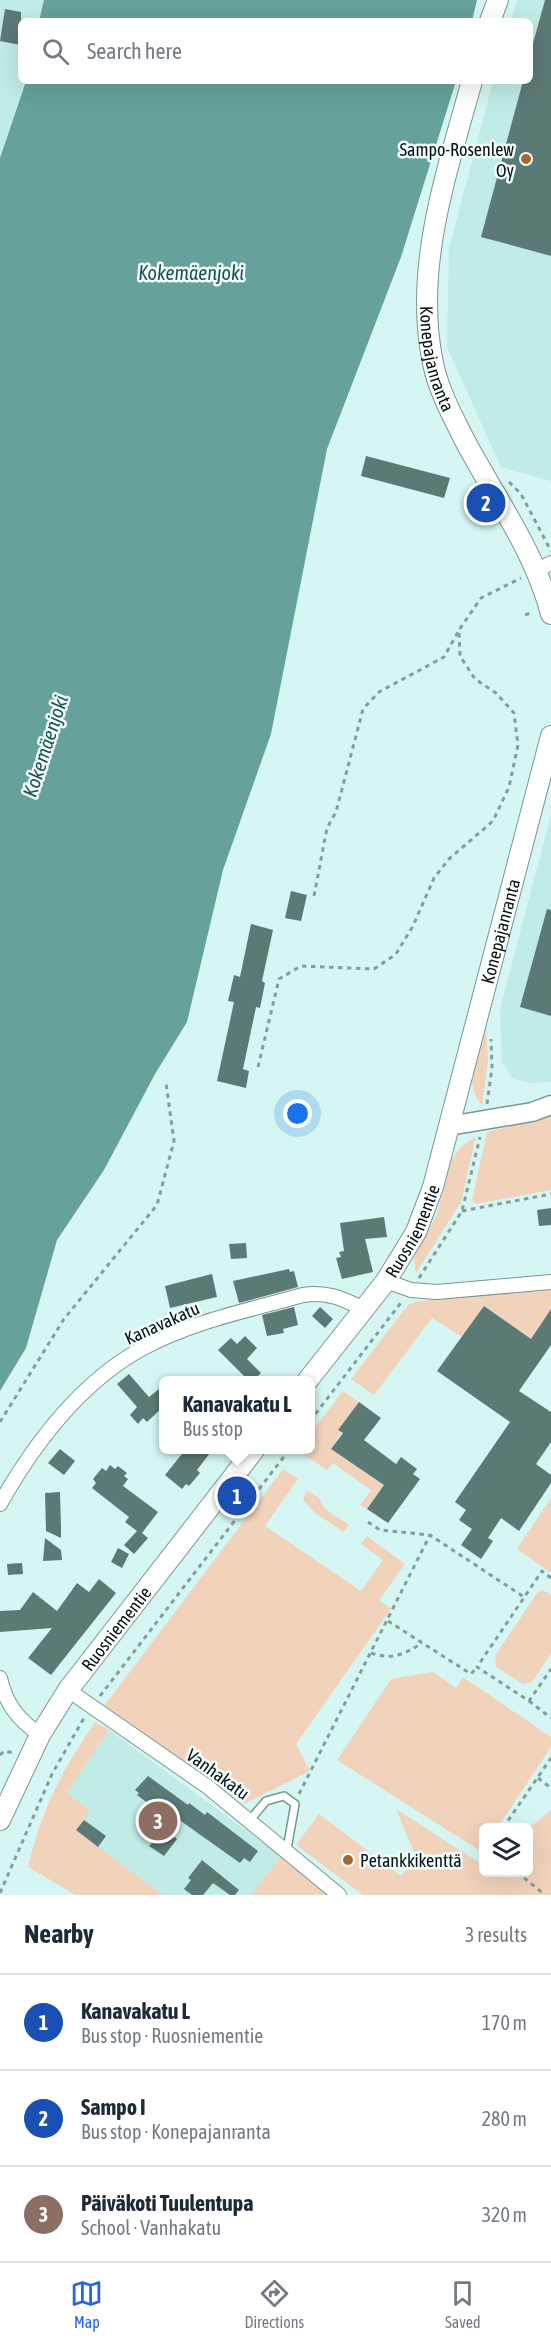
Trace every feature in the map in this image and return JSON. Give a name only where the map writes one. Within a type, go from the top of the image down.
[{"type":"main road","points":[[491,18],[498,0]]},
{"type":"main road","name":"Konepajanranta","points":[[471,84],[428,257],[426,317],[433,365],[446,399],[543,567],[551,614]]},
{"type":"main road","name":"Konepajanranta","points":[[448,1126],[551,736]]},
{"type":"main road","name":"Ruosniementie","points":[[311,1376],[386,1281],[420,1221],[433,1187],[448,1126]]},
{"type":"main road","name":"Ruosniementie","points":[[0,1820],[40,1736],[68,1690],[250,1454]]},
{"type":"street","points":[[448,1126],[532,1112],[551,1105]]},
{"type":"street","points":[[386,1281],[411,1290],[437,1292],[551,1282]]},
{"type":"street","name":"Kanavakatu","points":[[0,1504],[19,1470],[82,1393],[116,1365],[146,1346],[194,1326],[303,1295],[317,1293],[333,1295],[364,1309]]},
{"type":"street","points":[[0,1678],[2,1699],[19,1719],[40,1736]]},
{"type":"street","name":"Vanhakatu","points":[[68,1690],[250,1820],[339,1895]]},
{"type":"lane","points":[[250,1820],[266,1801],[284,1796],[295,1804],[287,1849]]},
{"type":"path","points":[[504,477],[521,494],[551,552]]},
{"type":"path","points":[[314,896],[327,828],[336,812],[363,709],[379,692],[444,657],[481,598],[543,567]]},
{"type":"path","points":[[258,1067],[279,979],[301,966],[374,969],[396,954],[413,926],[435,878],[449,859],[493,821],[509,787],[518,745],[514,713],[496,693],[475,679],[460,656],[459,630]]},
{"type":"path","points":[[0,1422],[64,1319],[157,1205],[174,1142],[166,1083]]},
{"type":"path","points":[[462,1211],[551,1194]]},
{"type":"path","points":[[0,1893],[52,1774],[71,1738],[92,1706],[285,1454]]},
{"type":"path","points":[[368,1522],[380,1530],[430,1534],[524,1597]]},
{"type":"path","points":[[295,1804],[430,1534]]},
{"type":"path","points":[[388,1621],[471,1674],[542,1571],[551,1578]]},
{"type":"path","points":[[371,1653],[388,1659],[407,1653],[422,1643]]},
{"type":"path","points":[[477,1667],[551,1718]]},
{"type":"path","points":[[529,1701],[551,1669]]},
{"type":"path","points":[[506,1823],[551,1758]]},
{"type":"path","points":[[538,1778],[551,1788]]},
{"type":"path","points":[[523,1877],[546,1895]]},
{"type":"shaded area","points":[[0,0],[44,0],[40,18],[18,18],[18,84],[24,84],[0,158]]},
{"type":"shaded area","points":[[517,0],[551,0],[551,481],[501,467],[447,347],[449,249],[492,84],[533,84],[533,18],[512,18]]},
{"type":"shaded area","points":[[551,815],[551,1082],[531,1083],[513,1079],[502,1063],[500,1009]]},
{"type":"shaded area","points":[[486,1027],[488,1061],[482,1105],[476,1097],[472,1079],[483,1029]]},
{"type":"shaded area","points":[[551,1117],[551,1190],[475,1204],[472,1200],[487,1132]]},
{"type":"shaded area","points":[[476,1136],[461,1202],[416,1273],[414,1257],[437,1214],[452,1159],[460,1148]]},
{"type":"shaded area","points":[[551,1289],[551,1317],[547,1315],[531,1339],[484,1306],[462,1337],[432,1318],[374,1395],[351,1379],[408,1305],[418,1301]]},
{"type":"shaded area","points":[[343,1391],[359,1402],[331,1449],[384,1485],[367,1509],[360,1505],[371,1490],[333,1463],[327,1470],[303,1454],[315,1454],[315,1428]]},
{"type":"shaded area","points":[[283,1469],[298,1479],[265,1526],[361,1591],[383,1560],[361,1544],[367,1536],[405,1564],[379,1600],[391,1609],[296,1744],[310,1771],[244,1804],[104,1706]]},
{"type":"shaded area","points":[[307,1490],[320,1499],[324,1508],[349,1525],[344,1532],[315,1513],[303,1500]]},
{"type":"shaded area","points":[[551,1498],[551,1573],[517,1549]]},
{"type":"shaded area","points":[[543,1590],[551,1595],[551,1654],[532,1682],[523,1684],[496,1667],[495,1656],[537,1593]]},
{"type":"shaded area","points":[[433,1672],[456,1688],[463,1677],[551,1737],[551,1747],[501,1823],[479,1823],[479,1850],[337,1760],[391,1679]]},
{"type":"shaded area","points":[[95,1722],[109,1730],[67,1793],[90,1811],[76,1830],[163,1895],[76,1895],[28,1867],[46,1809],[72,1758]]},
{"type":"shaded area","points":[[109,1730],[281,1856],[251,1895],[163,1895],[76,1830],[67,1793]]},
{"type":"shaded area","points":[[396,1809],[479,1862],[479,1877],[533,1877],[533,1825],[551,1810],[551,1895],[363,1895],[296,1845],[319,1814],[401,1876],[416,1857]]},
{"type":"shaded area","points":[[281,1856],[331,1895],[251,1895]]},
{"type":"water","points":[[44,0],[477,0],[473,18],[40,18]]},
{"type":"water","name":"Kokemäenjoki","points":[[25,84],[455,84],[401,257],[327,449],[271,734],[223,870],[187,1022],[155,1074],[104,1170],[57,1240],[26,1348],[0,1391],[0,158]]},
{"type":"building","name":"Sampo-Rosenlew Oy","points":[[545,0],[551,0],[551,256],[481,237],[522,84],[533,84],[533,43]]},
{"type":"building","points":[[5,9],[21,12],[21,18],[18,18],[18,44],[0,41]]},
{"type":"building","points":[[366,456],[450,478],[444,498],[361,476]]},
{"type":"building","points":[[291,891],[307,895],[301,921],[285,918]]},
{"type":"building","points":[[547,909],[551,910],[551,1016],[520,1007]]},
{"type":"building","points":[[251,924],[273,930],[262,981],[265,983],[260,1008],[256,1007],[243,1069],[249,1071],[246,1088],[217,1081],[234,1002],[228,1001],[234,975],[240,977]]},
{"type":"building","points":[[551,1208],[551,1225],[539,1226],[537,1210]]},
{"type":"building","points":[[384,1217],[387,1237],[365,1239],[373,1272],[342,1279],[336,1258],[341,1257],[339,1252],[344,1251],[340,1223]]},
{"type":"building","points":[[246,1243],[247,1258],[231,1259],[229,1244]]},
{"type":"building","points":[[289,1269],[290,1272],[294,1271],[298,1287],[239,1303],[233,1281]]},
{"type":"building","points":[[212,1274],[217,1297],[170,1308],[165,1286]]},
{"type":"building","points":[[484,1306],[531,1339],[551,1309],[551,1345],[519,1391],[551,1412],[551,1442],[536,1464],[551,1475],[551,1483],[519,1531],[501,1518],[488,1538],[493,1541],[481,1559],[461,1545],[472,1529],[459,1520],[466,1510],[455,1502],[510,1422],[437,1371]]},
{"type":"building","points":[[294,1307],[298,1325],[283,1329],[284,1333],[267,1336],[262,1315]]},
{"type":"building","points":[[320,1307],[333,1319],[325,1328],[312,1316]]},
{"type":"building","points":[[245,1336],[257,1348],[247,1359],[261,1373],[258,1376],[244,1376],[218,1350],[231,1338],[237,1344]]},
{"type":"building","points":[[129,1374],[149,1397],[159,1389],[159,1411],[147,1422],[143,1418],[138,1424],[130,1415],[137,1407],[117,1384]]},
{"type":"building","points":[[359,1402],[381,1418],[364,1440],[396,1464],[401,1457],[417,1469],[413,1474],[420,1479],[388,1523],[367,1509],[384,1485],[331,1449],[343,1433],[338,1430]]},
{"type":"building","points":[[60,1449],[75,1461],[64,1475],[48,1463]]},
{"type":"building","points":[[182,1454],[209,1454],[197,1470],[200,1473],[189,1486],[186,1484],[182,1489],[165,1475]]},
{"type":"building","points":[[110,1465],[115,1469],[118,1466],[127,1473],[124,1476],[128,1479],[123,1486],[158,1512],[142,1533],[148,1538],[134,1554],[124,1545],[137,1531],[125,1522],[129,1517],[92,1488],[96,1483],[93,1479],[102,1468],[106,1471]]},
{"type":"building","points":[[60,1492],[61,1538],[46,1531],[45,1493]]},
{"type":"building","points":[[45,1538],[61,1550],[62,1560],[43,1561]]},
{"type":"building","points":[[118,1548],[129,1554],[122,1568],[111,1562]]},
{"type":"building","points":[[22,1563],[23,1574],[8,1575],[7,1564]]},
{"type":"building","points":[[99,1579],[116,1593],[51,1675],[28,1658],[52,1628],[0,1632],[0,1611],[20,1610],[33,1592],[57,1611],[77,1583],[89,1592]]},
{"type":"building","points":[[148,1776],[188,1805],[189,1803],[205,1815],[207,1812],[258,1851],[250,1862],[244,1858],[240,1863],[178,1819],[168,1831],[177,1839],[164,1856],[149,1846],[152,1843],[148,1840],[148,1836],[161,1819],[146,1807],[149,1804],[137,1795],[139,1793],[135,1790]]},
{"type":"building","points":[[84,1820],[106,1836],[98,1847],[76,1830]]},
{"type":"building","points":[[202,1860],[239,1890],[235,1895],[230,1895],[213,1883],[203,1895],[192,1895],[184,1889],[191,1880],[188,1878]]},
{"type":"place","name":"Sampo-Rosenlew Oy","points":[[526,159]]},
{"type":"place","name":"Sampo I","points":[[486,503]]},
{"type":"place","name":"Kanavakatu L","points":[[237,1496]]},
{"type":"place","name":"Päiväkoti Tuulentupa","points":[[158,1821]]},
{"type":"place","name":"Petankkikenttä","points":[[348,1860]]}]
